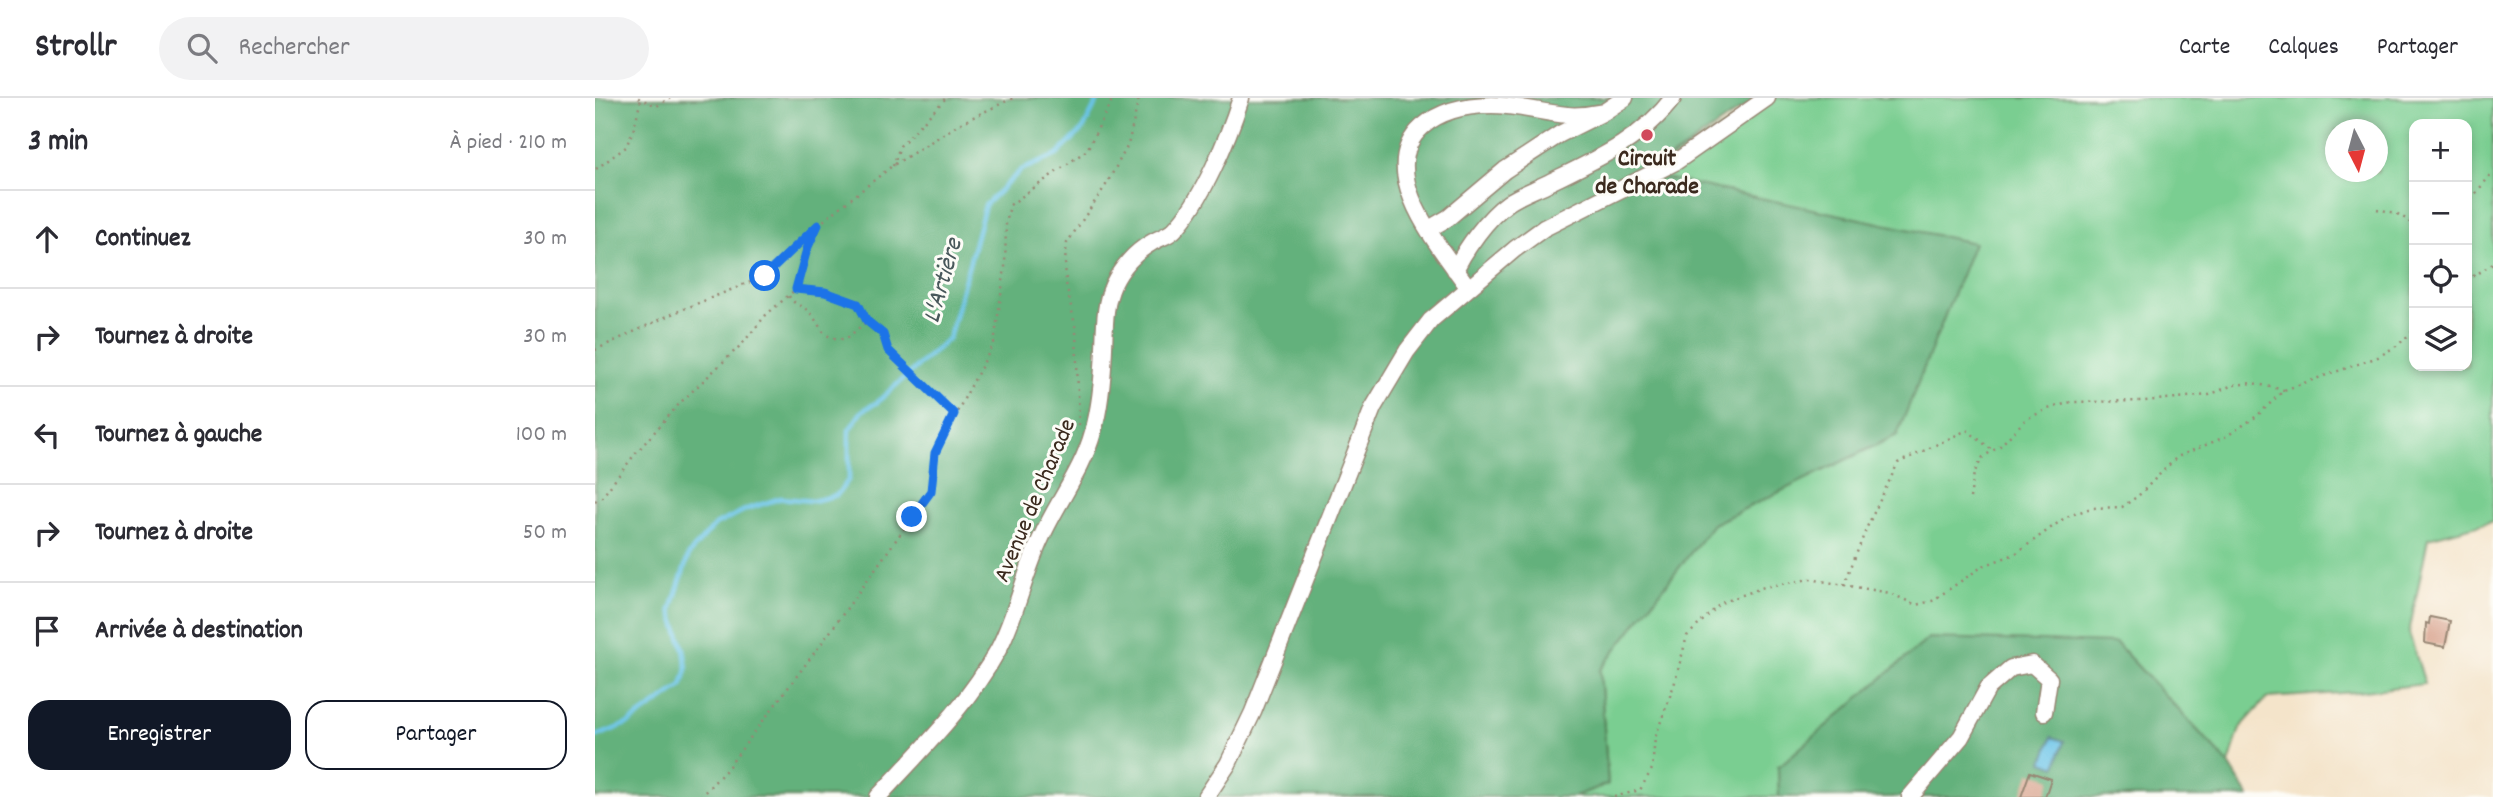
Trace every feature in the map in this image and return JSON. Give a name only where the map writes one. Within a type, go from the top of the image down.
[{"type":"street","name":"Avenue de Charade","points":[[878,797],[932,741],[977,683],[998,649],[1036,549],[1089,447],[1099,399],[1107,305],[1113,285],[1133,256],[1150,243],[1172,233],[1187,215],[1206,181],[1241,98]]},
{"type":"street","points":[[1429,229],[1448,218],[1505,170],[1560,134],[1605,113],[1625,98]]},
{"type":"street","points":[[1455,270],[1468,245],[1507,203],[1633,139],[1661,114],[1673,98]]},
{"type":"street","points":[[1206,797],[1228,764],[1253,712],[1373,408],[1388,379],[1417,336],[1468,287],[1544,228],[1677,161],[1767,98]]},
{"type":"street","points":[[1468,287],[1429,229],[1409,190],[1403,162],[1416,132],[1428,122],[1452,110],[1470,106],[1495,105],[1568,116],[1605,113]]},
{"type":"street","points":[[1910,797],[1961,737],[1988,688],[2011,668],[2032,664],[2049,679],[2044,712]]},
{"type":"path","points":[[595,168],[626,147],[634,128],[640,99],[657,106],[670,98]]},
{"type":"path","points":[[892,166],[900,145],[946,98]]},
{"type":"path","points":[[595,350],[674,313],[765,276],[818,225],[892,166],[961,124],[1013,98]]},
{"type":"path","points":[[700,797],[726,770],[931,491],[935,453],[994,343],[1005,268],[1006,224],[1010,205],[1087,150],[1113,98]]},
{"type":"path","points":[[1089,447],[1079,432],[1076,330],[1066,283],[1067,243],[1106,185],[1128,145],[1139,98]]},
{"type":"path","points":[[2472,198],[2493,172]]},
{"type":"path","points":[[2377,209],[2396,213],[2409,221]]},
{"type":"path","points":[[595,500],[602,497],[635,454],[681,402],[742,344],[766,315],[796,289],[807,249],[818,225]]},
{"type":"path","points":[[2472,277],[2493,264]]},
{"type":"path","points":[[796,289],[825,292],[858,304],[867,321],[883,334],[888,350],[954,414]]},
{"type":"path","points":[[789,296],[792,303],[810,312],[822,333],[835,339],[846,339],[867,321]]},
{"type":"path","points":[[1614,797],[1640,790],[1652,769],[1655,738],[1675,682],[1687,636],[1721,603],[1764,587],[1810,579],[1890,593],[1916,606],[1932,601],[1983,566],[2015,554],[2066,517],[2091,508],[2122,507],[2138,496],[2177,457],[2227,436],[2257,416],[2284,390],[2378,357],[2409,335]]},
{"type":"path","points":[[1970,498],[1974,474],[1983,457],[2000,446],[2026,419],[2048,409],[2071,402],[2133,401],[2209,395],[2233,385],[2253,383],[2284,390]]},
{"type":"path","points":[[1844,585],[1867,527],[1898,463],[1967,430],[1992,450]]},
{"type":"green space","points":[[595,98],[1758,98],[1646,174],[1974,243],[1897,435],[1713,524],[1600,670],[1608,784],[1572,797],[595,797]]},
{"type":"green space","points":[[1770,98],[2493,98],[2493,521],[2428,538],[2409,633],[2425,684],[2267,698],[2240,728],[2229,764],[2116,643],[1778,766],[1779,797],[1572,797],[1608,784],[1600,670],[1713,524],[1897,435],[1973,243],[1645,174]]},
{"type":"green space","points":[[1929,638],[2116,643],[2229,764],[2249,797],[1779,797],[1778,767]]},
{"type":"water","points":[[2052,737],[2064,741],[2056,767],[2043,762]]},
{"type":"building","points":[[2430,617],[2450,621],[2445,647],[2425,643],[2426,623],[2429,624]]},
{"type":"building","points":[[2030,772],[2051,779],[2045,797],[2021,797]]},
{"type":"waterway","name":"L'Artière","points":[[595,737],[629,723],[682,686],[687,669],[684,649],[671,610],[689,554],[715,525],[747,509],[781,498],[813,501],[837,495],[849,479],[849,430],[862,411],[876,403],[949,338],[985,205],[1021,170],[1057,155],[1083,129],[1099,98]]},
{"type":"place","name":"Circuit de Charade","points":[[1647,135]]},
{"type":"route","points":[[765,276],[818,225],[807,249],[796,289],[825,292],[858,304],[867,321],[883,334],[888,350],[954,414],[935,453],[931,491],[912,517]]}]
